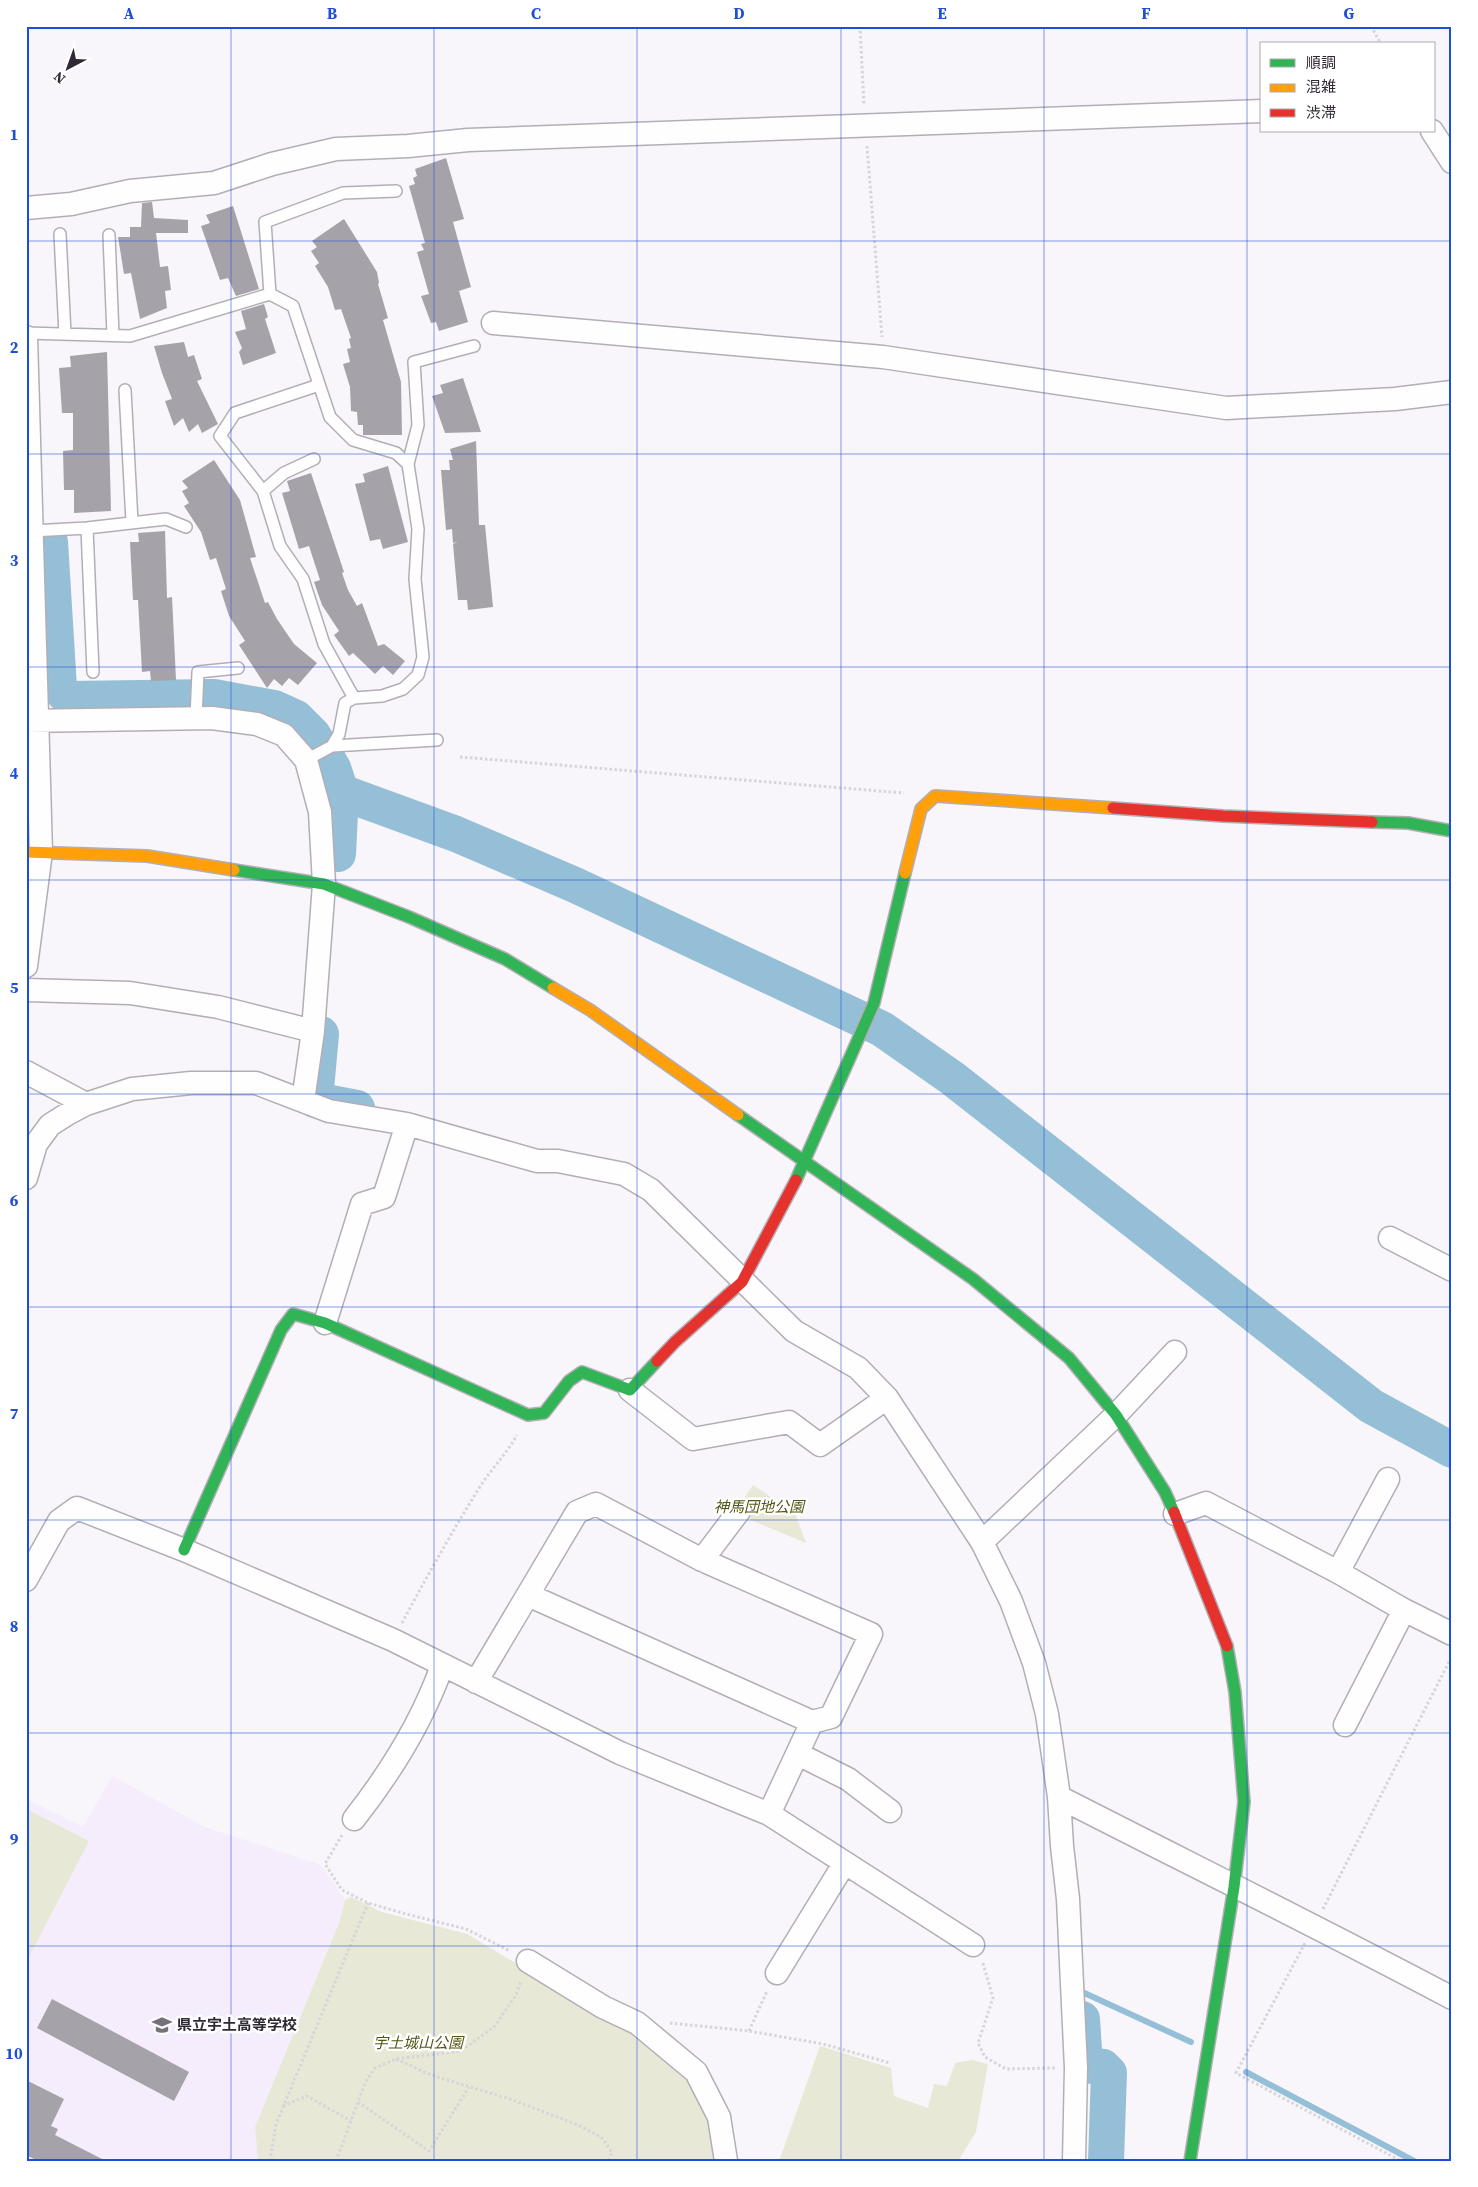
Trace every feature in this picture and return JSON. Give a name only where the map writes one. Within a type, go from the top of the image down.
[{"type":"street","points":[[26,208],[71,204],[130,191],[214,183],[272,164],[336,149],[408,146],[468,140],[866,127],[1260,111]]},
{"type":"street","points":[[1433,132],[1452,162]]},
{"type":"street","points":[[493,323],[883,357],[1226,408],[1395,399],[1452,392]]},
{"type":"street","points":[[26,337],[32,531],[30,608],[34,852],[26,966]]},
{"type":"street","points":[[32,721],[196,713],[212,718],[257,724],[284,735],[309,759],[320,812],[324,884],[313,1031],[303,1101]]},
{"type":"street","points":[[630,1390],[675,1342],[742,1282],[805,1163],[874,1003],[921,808],[935,796],[1223,816],[1408,823],[1452,831]]},
{"type":"street","points":[[34,852],[147,856],[324,884],[505,959],[590,1010],[972,1279],[1069,1358],[1116,1415],[1165,1492],[1229,1652],[1244,1802],[1234,1886],[1190,2161]]},
{"type":"street","points":[[26,990],[130,993],[218,1007],[313,1031]]},
{"type":"street","points":[[26,1072],[86,1104]]},
{"type":"street","points":[[26,1178],[36,1144],[50,1126],[86,1104],[132,1089],[191,1083],[256,1083],[329,1111],[407,1124],[537,1161],[558,1161],[624,1174],[651,1190],[742,1282],[794,1331],[858,1368],[887,1398],[982,1542],[1011,1600],[1034,1663],[1047,1714],[1059,1797],[1068,1899],[1076,2068],[1074,2161]]},
{"type":"street","points":[[325,1324],[362,1204],[384,1197],[407,1124]]},
{"type":"street","points":[[1390,1238],[1452,1270]]},
{"type":"street","points":[[184,1550],[281,1330],[294,1314],[325,1324],[528,1415],[536,1416],[544,1413],[572,1377],[582,1372],[630,1390],[693,1439],[790,1422],[820,1445],[887,1398]]},
{"type":"street","points":[[982,1542],[1116,1415],[1175,1352]]},
{"type":"street","points":[[1338,1572],[1388,1479]]},
{"type":"street","points":[[476,1682],[577,1512],[596,1504],[702,1560],[871,1634],[831,1717],[812,1722],[528,1595]]},
{"type":"street","points":[[1175,1514],[1206,1504],[1338,1572],[1404,1610],[1452,1634]]},
{"type":"street","points":[[26,1580],[59,1521],[77,1508],[184,1550],[393,1640],[620,1753],[769,1814],[974,1946]]},
{"type":"street","points":[[702,1560],[739,1511]]},
{"type":"street","points":[[1345,1725],[1404,1610]]},
{"type":"street","points":[[354,1818],[382,1782],[407,1742],[431,1697],[442,1666]]},
{"type":"street","points":[[769,1814],[812,1722]]},
{"type":"street","points":[[798,1754],[848,1780],[890,1811]]},
{"type":"street","points":[[1059,1797],[1314,1925],[1452,1998]]},
{"type":"street","points":[[777,1973],[844,1864]]},
{"type":"street","points":[[528,1961],[604,2007],[636,2023],[696,2072],[719,2118],[726,2161]]},
{"type":"lane","points":[[270,294],[265,222],[343,193],[396,191]]},
{"type":"lane","points":[[60,234],[65,334]]},
{"type":"lane","points":[[109,235],[114,335]]},
{"type":"lane","points":[[26,333],[130,336],[270,294],[294,306],[330,417],[352,440],[396,453],[408,464]]},
{"type":"lane","points":[[329,748],[338,734],[345,702],[354,698],[382,696],[403,689],[418,675],[423,657],[415,580],[418,530],[408,464],[418,425],[414,362],[474,346]]},
{"type":"lane","points":[[319,385],[235,413],[220,436],[263,491],[280,546],[303,579],[324,644],[354,698]]},
{"type":"lane","points":[[125,390],[132,522]]},
{"type":"lane","points":[[263,491],[284,473],[314,459]]},
{"type":"lane","points":[[32,531],[87,528],[166,519],[186,527]]},
{"type":"lane","points":[[87,528],[94,672]]},
{"type":"lane","points":[[196,713],[198,672],[238,668]]},
{"type":"lane","points":[[309,759],[329,748],[437,740]]},
{"type":"path","points":[[860,26],[883,357]]},
{"type":"path","points":[[1371,26],[1380,42]]},
{"type":"path","points":[[460,757],[935,796]]},
{"type":"path","points":[[393,1640],[449,1536],[489,1472],[507,1454],[528,1415]]},
{"type":"path","points":[[1401,2161],[1236,2073],[1452,1656]]},
{"type":"path","points":[[336,2161],[358,2102],[375,2068],[396,2059],[461,2051],[495,2026],[516,1995],[528,1961],[466,1929],[406,1914],[368,1902],[342,1890],[325,1864],[334,1845],[354,1818]]},
{"type":"path","points":[[270,2161],[276,2124],[368,1902]]},
{"type":"path","points":[[974,1946],[986,1968],[993,1998],[978,2043],[985,2057],[1006,2069],[1076,2068]]},
{"type":"path","points":[[749,2031],[763,1998],[777,1973]]},
{"type":"path","points":[[667,2022],[749,2031],[822,2044],[890,2063]]},
{"type":"path","points":[[396,2059],[431,2075],[513,2100],[586,2129],[601,2137],[612,2152],[608,2161]]},
{"type":"path","points":[[358,2102],[429,2151],[469,2086]]},
{"type":"path","points":[[283,2106],[307,2096],[351,2121]]},
{"type":"shaded area","name":"県立宇土高等学校","points":[[112,1776],[205,1827],[321,1865],[345,1900],[339,1923],[255,2127],[258,2161],[26,2161],[26,1799],[83,1827]]},
{"type":"green space","name":"神馬団地公園","points":[[753,1485],[795,1513],[806,1543],[734,1513]]},
{"type":"green space","points":[[26,1809],[89,1841],[26,1963]]},
{"type":"green space","name":"宇土城山公園","points":[[351,1897],[382,1912],[467,1934],[623,2027],[691,2077],[711,2123],[715,2161],[258,2161],[255,2127],[339,1923],[345,1900]]},
{"type":"green space","points":[[820,2046],[891,2068],[894,2096],[928,2108],[934,2084],[947,2086],[955,2063],[972,2060],[988,2064],[976,2132],[958,2161],[779,2161]]},
{"type":"building","points":[[446,158],[464,219],[453,222],[471,287],[459,291],[468,322],[439,331],[436,322],[431,323],[421,296],[429,294],[417,252],[424,250],[421,244],[425,243],[409,186],[415,184],[413,178],[417,176],[415,169]]},
{"type":"building","points":[[152,202],[154,218],[188,220],[188,233],[156,233],[160,267],[168,266],[171,290],[165,291],[167,308],[140,319],[131,273],[124,274],[118,237],[130,237],[130,227],[141,227],[142,203]]},
{"type":"building","points":[[233,206],[259,289],[236,296],[228,278],[220,280],[201,226],[210,223],[206,215]]},
{"type":"building","points":[[344,219],[377,272],[378,284],[388,318],[383,320],[401,382],[402,435],[363,435],[363,425],[358,425],[357,412],[351,411],[350,387],[343,364],[350,362],[347,349],[351,348],[349,339],[351,338],[341,309],[335,310],[328,287],[315,266],[319,263],[311,251],[317,247],[312,241]]},
{"type":"building","points":[[264,304],[268,317],[265,319],[276,353],[243,365],[239,352],[242,348],[235,332],[246,329],[241,311]]},
{"type":"building","points":[[184,342],[188,357],[194,355],[202,379],[197,381],[218,424],[202,433],[198,424],[189,432],[183,418],[174,426],[165,401],[172,399],[154,346]]},
{"type":"building","points":[[107,352],[111,511],[74,513],[74,490],[64,490],[63,451],[73,450],[73,413],[62,413],[59,368],[71,367],[70,356]]},
{"type":"building","points":[[463,378],[481,432],[445,433],[432,396],[443,393],[440,385]]},
{"type":"building","points":[[476,441],[479,525],[485,525],[493,607],[468,610],[467,600],[458,600],[453,544],[457,542],[453,543],[452,529],[446,530],[441,470],[450,470],[449,460],[453,460],[450,449]]},
{"type":"building","points":[[214,460],[240,500],[256,557],[250,558],[265,603],[268,602],[294,644],[317,663],[298,685],[289,678],[282,686],[274,679],[267,688],[239,645],[245,641],[229,616],[221,591],[226,589],[216,558],[210,560],[201,532],[184,506],[189,503],[182,491],[188,488],[182,481]]},
{"type":"building","points":[[388,466],[408,542],[383,549],[380,539],[370,541],[355,484],[365,482],[363,474]]},
{"type":"building","points":[[311,473],[344,572],[342,573],[348,590],[357,606],[362,603],[378,646],[384,644],[405,661],[393,675],[383,666],[375,674],[353,653],[349,656],[334,635],[339,631],[322,605],[314,582],[320,580],[309,546],[299,549],[282,493],[290,491],[287,481]]},
{"type":"building","points":[[165,531],[167,598],[172,597],[176,680],[151,681],[150,671],[142,672],[138,600],[133,600],[130,542],[139,542],[138,533]]},
{"type":"building","points":[[52,1999],[189,2072],[174,2101],[37,2028]]},
{"type":"building","points":[[26,2080],[64,2099],[51,2126],[58,2129],[55,2135],[106,2161],[38,2161],[26,2155]]},
{"type":"waterway","points":[[50,542],[59,688],[69,699],[214,697],[274,708],[296,718],[313,735],[333,768],[341,792],[456,834],[575,885],[882,1029],[952,1078],[1371,1406],[1452,1450]]},
{"type":"waterway","points":[[338,854],[341,792]]},
{"type":"waterway","points":[[321,1034],[315,1100],[357,1108]]},
{"type":"waterway","points":[[1080,1991],[1191,2042]]},
{"type":"waterway","points":[[1082,2019],[1085,2065],[1103,2067],[1109,2073],[1106,2161]]},
{"type":"waterway","points":[[1246,2072],[1414,2161]]},
{"type":"traffic: fast","points":[[1372,822],[1408,823],[1452,831]]},
{"type":"traffic: fast","points":[[234,870],[324,884],[409,917],[505,959],[553,988]]},
{"type":"traffic: fast","points":[[796,1180],[874,1003],[905,873]]},
{"type":"traffic: fast","points":[[738,1115],[973,1279],[1069,1358],[1116,1415],[1165,1492],[1174,1512]]},
{"type":"traffic: fast","points":[[184,1550],[281,1330],[293,1314],[325,1323],[528,1415],[544,1413],[569,1381],[582,1372],[630,1390],[657,1361]]},
{"type":"traffic: fast","points":[[1190,2161],[1234,1887],[1244,1802],[1235,1692],[1227,1646]]},
{"type":"traffic: slow","points":[[905,873],[921,809],[935,796],[1113,808]]},
{"type":"traffic: slow","points":[[26,852],[147,856],[234,870]]},
{"type":"traffic: slow","points":[[553,988],[590,1010],[738,1115]]},
{"type":"traffic: jam","points":[[1113,808],[1223,816],[1372,822]]},
{"type":"traffic: jam","points":[[657,1361],[675,1342],[742,1282],[796,1180]]},
{"type":"traffic: jam","points":[[1174,1512],[1227,1646]]},
{"type":"place","name":"県立宇土高等学校","points":[[162,2025]]}]
